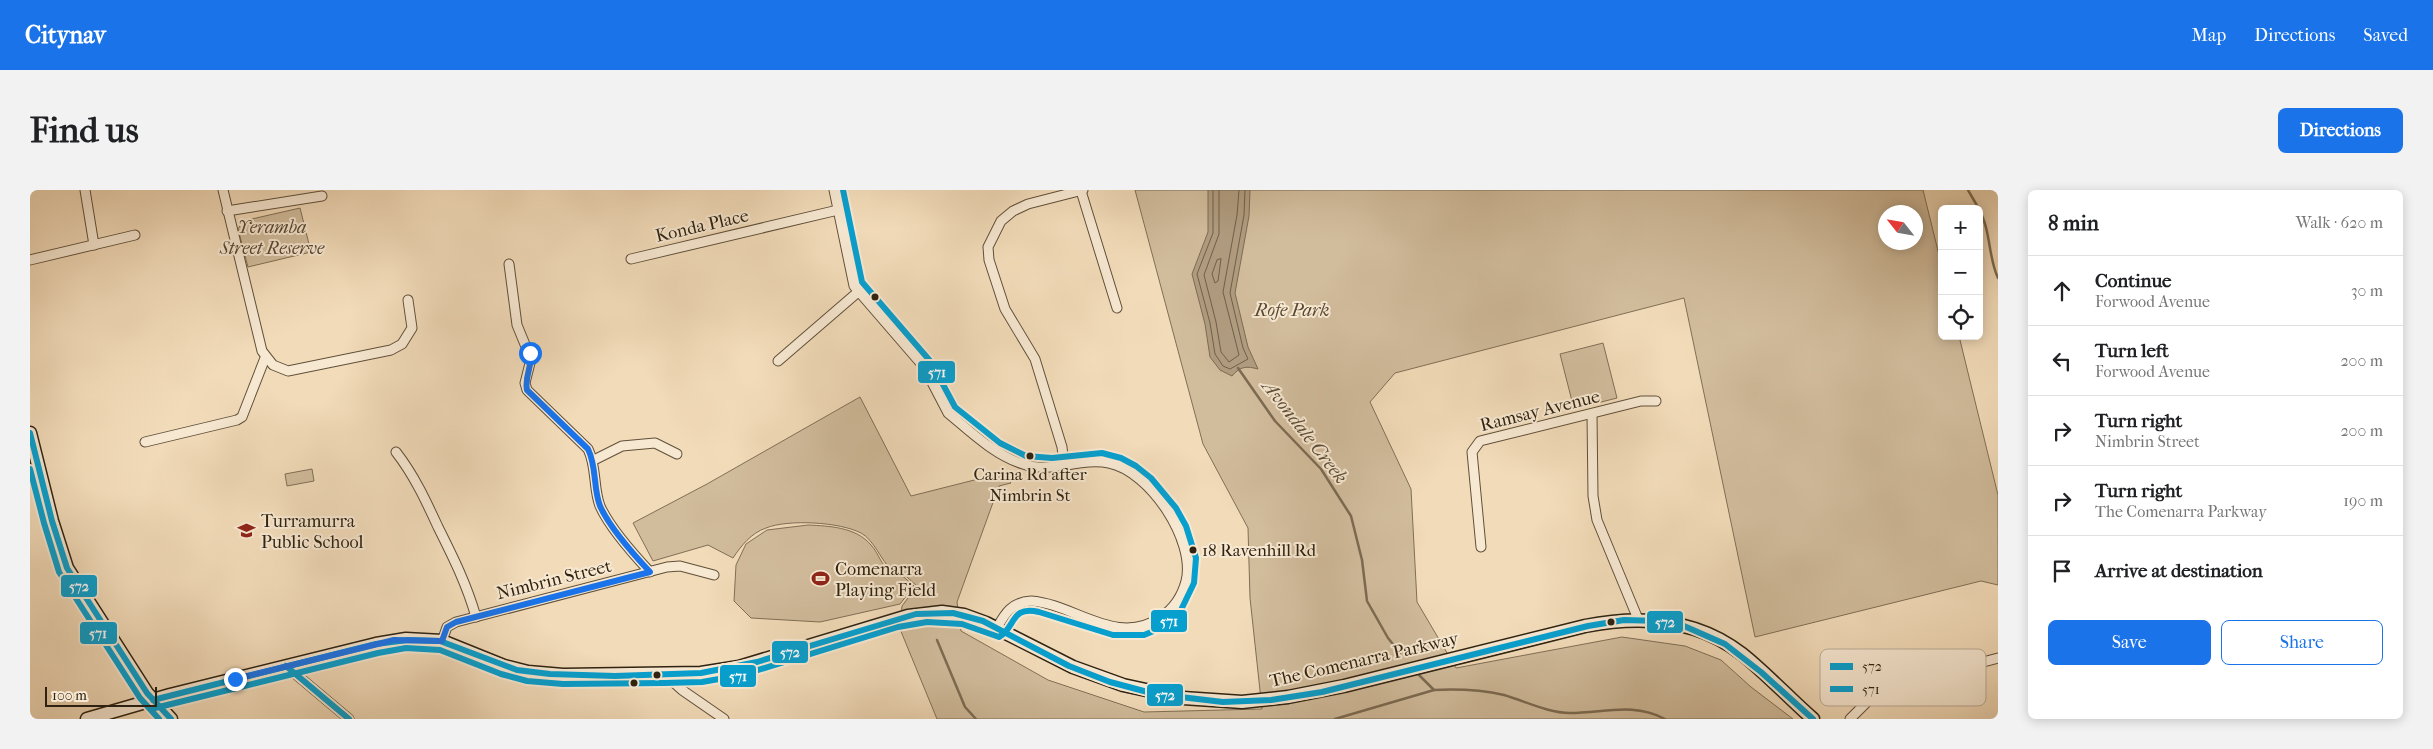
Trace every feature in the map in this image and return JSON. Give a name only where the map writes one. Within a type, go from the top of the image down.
[{"type":"main road","points":[[30,433],[66,568],[153,700],[171,719]]},
{"type":"main road","name":"The Comenarra Parkway","points":[[87,719],[153,700],[394,640],[442,641],[504,666],[528,672],[562,675],[701,673],[738,667],[917,614],[955,613],[975,618],[1073,667],[1123,685],[1183,698],[1242,702],[1288,697],[1344,686],[1585,626],[1638,619],[1683,625],[1721,640],[1754,664],[1813,719]]},
{"type":"street","points":[[85,190],[94,245]]},
{"type":"street","points":[[222,190],[265,358],[273,365],[288,371],[391,350],[402,344],[412,328],[408,300]]},
{"type":"street","points":[[834,190],[851,278],[858,292],[928,374],[948,413],[971,432],[1013,461],[1037,467],[1109,463],[1129,472],[1150,490],[1171,518],[1186,554],[1188,568],[1182,594],[1166,614],[1143,626],[1116,628],[1031,601],[1017,604],[1011,608],[997,628]]},
{"type":"street","points":[[1064,465],[1062,447],[1034,359],[1005,309],[989,260],[988,247],[1001,222],[1013,211],[1028,204],[1082,190],[1117,308]]},
{"type":"street","points":[[228,211],[322,196]]},
{"type":"street","name":"Konda Place","points":[[631,260],[838,210]]},
{"type":"street","points":[[30,260],[134,235]]},
{"type":"street","points":[[509,264],[517,325],[531,359],[525,383],[527,390],[588,449],[594,460],[600,506],[631,551],[650,572]]},
{"type":"street","points":[[778,361],[858,292]]},
{"type":"street","points":[[145,442],[237,420],[242,417],[262,361],[265,358]]},
{"type":"street","name":"Ramsay Avenue","points":[[1481,547],[1472,452],[1474,446],[1480,441],[1641,402],[1656,401]]},
{"type":"street","points":[[1592,414],[1593,496],[1597,520],[1638,619]]},
{"type":"street","points":[[594,460],[622,446],[655,443],[677,454]]},
{"type":"street","points":[[396,452],[411,471],[467,587],[476,617]]},
{"type":"street","name":"Nimbrin Street","points":[[442,641],[445,630],[451,624],[650,572],[680,566],[714,575]]},
{"type":"street","points":[[286,666],[348,719]]},
{"type":"street","points":[[664,674],[682,690],[724,719]]},
{"type":"street","points":[[1850,719],[1863,706]]},
{"type":"green space","name":"Rofe Park","points":[[1135,190],[1923,190],[1938,251],[1938,340],[1960,340],[1998,495],[1998,585],[1981,581],[1755,637],[1684,298],[1395,373],[1370,402],[1411,489],[1417,602],[1456,668],[1622,637],[1685,646],[1721,660],[1751,687],[1793,719],[937,719],[900,629],[902,606],[917,586],[898,569],[892,571],[866,536],[852,529],[828,524],[787,523],[766,528],[756,533],[733,558],[708,545],[653,561],[633,523],[707,484],[860,397],[911,496],[1002,473],[1011,483],[999,486],[957,602],[961,631],[1048,680],[1144,712],[1262,709],[1250,598],[1248,528],[1203,444]]},
{"type":"green space","name":"Yeramba Street Reserve","points":[[300,208],[311,252],[248,267],[238,229],[243,221]]},
{"type":"green space","points":[[1603,343],[1617,398],[1574,409],[1560,354]]},
{"type":"green space","points":[[312,469],[314,481],[287,486],[285,474]]},
{"type":"green space","name":"Comenarra Playing Field","points":[[808,525],[842,529],[858,534],[871,545],[892,573],[898,572],[914,586],[900,604],[820,622],[751,618],[734,601],[736,565],[746,544],[767,530]]},
{"type":"water","points":[[1208,190],[1250,190],[1249,216],[1235,293],[1248,347],[1258,369],[1244,368],[1238,370],[1232,376],[1220,370],[1210,357],[1205,324],[1192,274],[1208,232]]},
{"type":"waterway","points":[[1968,190],[1977,205]]},
{"type":"waterway","points":[[1983,218],[1992,261],[1998,278]]},
{"type":"waterway","name":"Avondale Creek","points":[[1238,368],[1275,421],[1321,469],[1351,516],[1362,560],[1367,601],[1388,638],[1400,653]]},
{"type":"waterway","points":[[937,640],[965,707],[976,719]]},
{"type":"waterway","name":"Avondale Creek","points":[[1417,673],[1434,690],[1469,690],[1496,693],[1545,709],[1562,712],[1583,713],[1630,710],[1653,714],[1665,719]]},
{"type":"waterway","points":[[1335,719],[1434,690]]},
{"type":"transit line","name":"571","points":[[155,708],[378,653],[406,648],[440,650],[501,674],[527,681],[563,684],[702,682],[742,675],[898,627],[927,622],[962,624],[999,637],[1018,614],[1030,611],[1039,612],[1113,635],[1144,635],[1161,628],[1181,610],[1194,583],[1196,558],[1186,526],[1176,508],[1151,478],[1136,466],[1121,458],[1102,453],[1052,458],[1026,456],[1000,443],[955,407],[931,362],[862,282],[843,190]]},
{"type":"transit line","name":"572","points":[[30,433],[52,521],[67,568],[147,693],[171,719]]},
{"type":"transit line","name":"571","points":[[30,469],[59,572],[140,698],[159,719]]},
{"type":"transit line","name":"572","points":[[153,700],[376,644],[408,640],[440,641],[517,670],[550,674],[615,676],[701,673],[757,662],[916,614],[953,613],[983,621],[1069,666],[1110,682],[1155,694],[1223,702],[1271,700],[1322,692],[1588,626],[1624,620],[1660,621],[1684,626],[1725,644],[1761,672],[1813,719]]},
{"type":"transit line","name":"572","points":[[286,666],[349,719]]},
{"type":"place","name":"Carina Rd after Nimbrin St","points":[[1030,456]]},
{"type":"place","name":"Turramurra Public School","points":[[247,531]]},
{"type":"place","name":"18 Ravenhill Rd","points":[[1193,550]]},
{"type":"place","name":"Comenarra Playing Field","points":[[821,579]]},
{"type":"route","points":[[235,679],[394,640],[428,639],[442,641],[447,627],[456,622],[650,572],[631,551],[600,506],[594,460],[588,449],[527,390],[525,383],[531,359],[530,353]]}]
